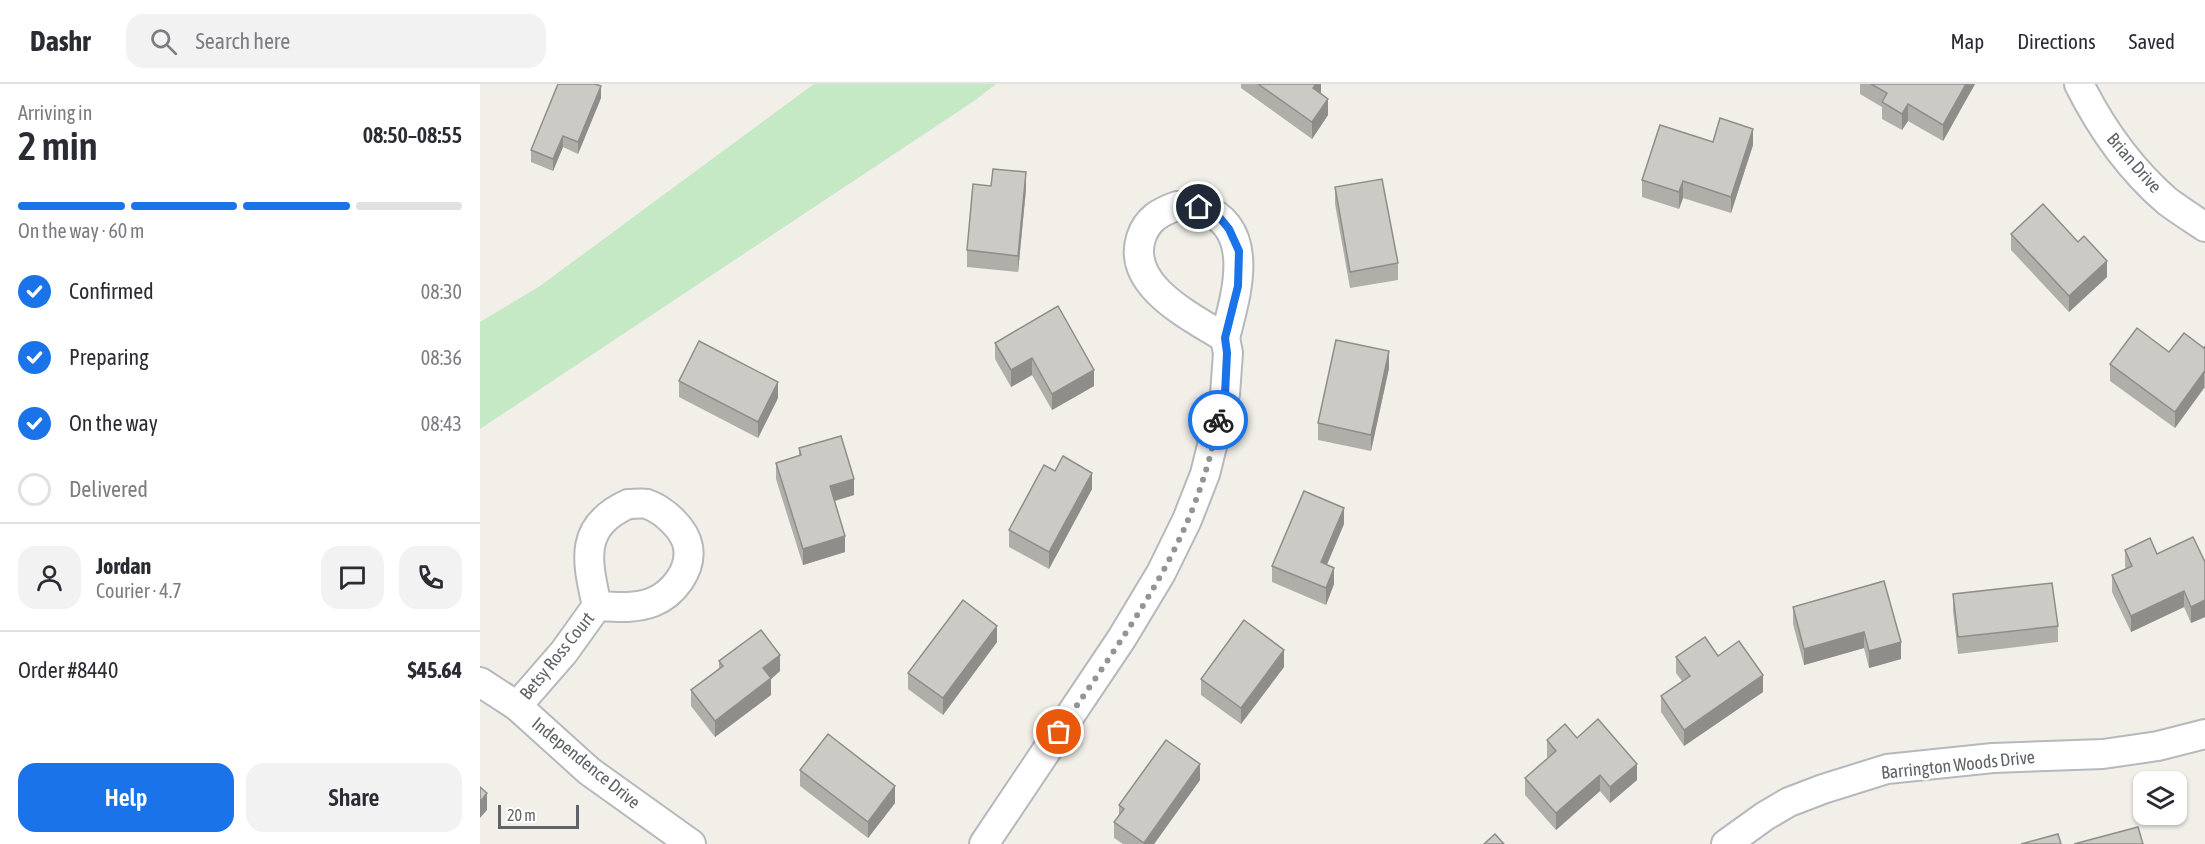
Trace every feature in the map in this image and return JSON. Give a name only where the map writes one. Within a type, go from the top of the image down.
[{"type":"street","name":"Brian Drive","points":[[2079,84],[2091,108],[2115,144],[2141,175],[2168,201],[2205,227]]},
{"type":"street","points":[[984,844],[1122,638],[1161,573],[1187,520],[1205,474],[1225,394],[1227,353],[1225,338],[1238,286],[1239,251],[1229,229],[1220,218],[1199,207],[1177,206],[1159,212],[1144,230],[1138,247],[1142,270],[1152,285],[1171,303],[1225,338]]},
{"type":"street","name":"Betsy Ross Court","points":[[517,706],[564,652],[597,606]]},
{"type":"street","name":"Independence Drive","points":[[480,682],[517,706],[589,771],[691,844]]},
{"type":"street","name":"Barrington Woods Drive","points":[[1726,844],[1789,802],[1887,769],[1993,758],[2103,754],[2158,746],[2205,734]]},
{"type":"green space","points":[[814,84],[996,84],[974,101],[480,429],[480,322],[540,286]]},
{"type":"building","points":[[558,84],[601,86],[578,142],[563,136],[553,159],[531,150]]},
{"type":"building","points":[[1258,84],[1316,84],[1313,88],[1328,99],[1312,122]]},
{"type":"building","points":[[1871,84],[1966,84],[1943,125],[1908,104],[1902,114],[1882,102],[1887,93]]},
{"type":"building","points":[[1720,118],[1753,129],[1731,197],[1683,181],[1679,192],[1642,180],[1660,125],[1713,142]]},
{"type":"building","points":[[993,169],[1026,172],[1018,256],[967,250],[973,184],[991,186]]},
{"type":"building","points":[[1382,179],[1398,263],[1350,272],[1335,187]]},
{"type":"building","points":[[2043,204],[2078,242],[2084,236],[2107,261],[2069,296],[2011,234]]},
{"type":"building","points":[[1058,306],[1094,370],[1052,394],[1032,358],[1011,370],[995,343]]},
{"type":"building","points":[[2137,328],[2169,352],[2184,333],[2204,348],[2205,346],[2205,373],[2175,412],[2110,364]]},
{"type":"building","points":[[1336,340],[1389,351],[1371,435],[1318,423]]},
{"type":"building","points":[[699,341],[778,382],[758,422],[679,381]]},
{"type":"building","points":[[841,436],[854,479],[830,486],[845,536],[803,549],[776,463],[801,455],[799,448]]},
{"type":"building","points":[[1063,456],[1092,473],[1049,552],[1009,530],[1044,465],[1055,471]]},
{"type":"building","points":[[1304,491],[1344,508],[1321,562],[1334,568],[1326,588],[1272,566]]},
{"type":"building","points":[[2193,537],[2205,562],[2205,600],[2191,607],[2184,591],[2131,616],[2112,575],[2132,566],[2125,550],[2150,538],[2157,554]]},
{"type":"building","points":[[1884,581],[1901,642],[1869,651],[1864,632],[1804,649],[1793,607]]},
{"type":"building","points":[[2052,583],[2058,626],[1958,637],[1953,594]]},
{"type":"building","points":[[963,600],[997,626],[943,698],[908,673]]},
{"type":"building","points":[[1244,620],[1284,650],[1241,708],[1201,679]]},
{"type":"building","points":[[761,630],[780,655],[763,668],[771,678],[715,721],[691,690],[723,666],[719,661]]},
{"type":"building","points":[[1705,637],[1718,656],[1739,641],[1763,675],[1684,730],[1661,696],[1690,676],[1676,657]]},
{"type":"building","points":[[1598,719],[1637,764],[1610,787],[1600,775],[1556,813],[1525,778],[1556,751],[1547,740],[1565,724],[1577,738]]},
{"type":"building","points":[[828,734],[895,786],[868,822],[800,770]]},
{"type":"building","points":[[1166,740],[1200,764],[1144,843],[1114,822],[1124,809],[1119,805]]},
{"type":"building","points":[[480,787],[487,793],[480,802]]},
{"type":"building","points":[[2138,827],[2143,844],[2074,844]]},
{"type":"building","points":[[1495,834],[1504,844],[1484,844]]},
{"type":"building","points":[[2058,834],[2061,844],[2021,844]]},
{"type":"way so far","points":[[1059,732],[1122,638],[1161,573],[1187,520],[1205,474],[1218,420]]},
{"type":"route","points":[[1199,207],[1220,218],[1229,229],[1239,251],[1238,286],[1225,338],[1227,353],[1225,394],[1218,420]]}]
